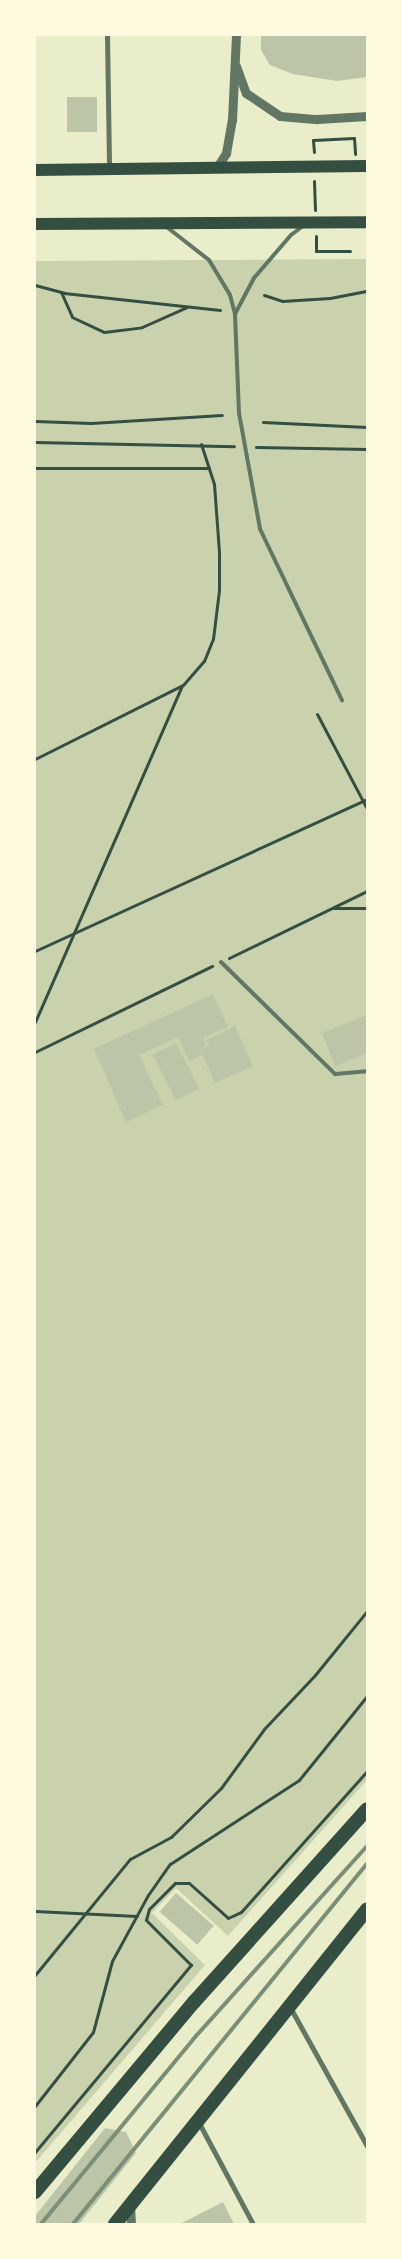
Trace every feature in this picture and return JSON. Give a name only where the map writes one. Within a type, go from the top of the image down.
[{"type":"highway","points":[[35,2192],[194,2002],[367,1809]]},
{"type":"highway","points":[[115,2224],[288,2005],[367,1909]]},
{"type":"main road","points":[[35,170],[367,166]]},
{"type":"main road","points":[[35,224],[367,222]]},
{"type":"street","points":[[107,35],[109,169]]},
{"type":"street","points":[[217,167],[226,153],[232,120],[236,35]]},
{"type":"street","points":[[236,66],[246,93],[280,116],[317,119],[367,116]]},
{"type":"street","points":[[288,2005],[367,2146]]},
{"type":"street","points":[[197,2120],[252,2224]]},
{"type":"street","points":[[130,2205],[131,2224]]},
{"type":"lane","points":[[236,314],[254,278],[291,235],[313,223]]},
{"type":"lane","points":[[161,224],[209,260],[230,295],[236,314],[239,413],[260,529],[342,700]]},
{"type":"lane","points":[[221,962],[334,1074],[367,1071]]},
{"type":"path","points":[[314,158],[313,140],[354,138]]},
{"type":"path","points":[[314,177],[313,223],[316,251],[350,251]]},
{"type":"path","points":[[35,285],[60,292],[220,310]]},
{"type":"path","points":[[264,295],[282,301],[330,298],[367,291]]},
{"type":"path","points":[[60,292],[72,317],[104,332],[142,328],[188,306]]},
{"type":"path","points":[[35,421],[91,424],[222,415]]},
{"type":"path","points":[[263,422],[367,427]]},
{"type":"path","points":[[35,442],[367,449]]},
{"type":"path","points":[[35,759],[182,685],[195,673],[207,654],[213,639],[219,590],[218,509],[209,468],[201,444]]},
{"type":"path","points":[[35,468],[209,468]]},
{"type":"path","points":[[35,1022],[182,685]]},
{"type":"path","points":[[318,714],[365,800],[367,809]]},
{"type":"path","points":[[35,951],[365,800]]},
{"type":"path","points":[[35,1052],[367,891]]},
{"type":"path","points":[[334,908],[367,908]]},
{"type":"path","points":[[35,1976],[88,1914],[130,1859],[171,1836],[221,1788],[264,1729],[315,1674],[367,1611]]},
{"type":"path","points":[[35,2106],[93,2032],[112,1961],[137,1916],[170,1864],[299,1780],[367,1696]]},
{"type":"path","points":[[35,2152],[191,1965],[146,1920],[148,1909],[175,1883],[189,1883],[228,1918],[241,1912],[367,1771]]},
{"type":"path","points":[[35,1911],[137,1916]]},
{"type":"green space","points":[[367,259],[367,1780],[228,1936],[176,1888],[152,1913],[205,1965],[35,2163],[35,261]]},
{"type":"building","points":[[261,35],[367,35],[367,77],[337,81],[293,74],[270,65],[261,50]]},
{"type":"building","points":[[67,97],[97,97],[97,132],[67,132]]},
{"type":"building","points":[[213,994],[228,1027],[203,1038],[206,1046],[201,1049],[209,1046],[206,1040],[235,1026],[253,1066],[215,1083],[200,1050],[201,1056],[189,1061],[178,1037],[139,1055],[163,1105],[126,1122],[94,1049]]},
{"type":"building","points":[[367,1015],[367,1053],[335,1066],[322,1033]]},
{"type":"building","points":[[176,1043],[199,1088],[176,1100],[153,1055]]},
{"type":"building","points":[[176,1893],[214,1926],[197,1945],[160,1912]]},
{"type":"building","points":[[105,2128],[126,2132],[136,2153],[79,2224],[35,2224],[35,2216]]},
{"type":"building","points":[[223,2202],[234,2224],[180,2224]]},
{"type":"railway","points":[[41,2224],[196,2036],[367,1846]]},
{"type":"railway","points":[[73,2224],[367,1864]]}]
